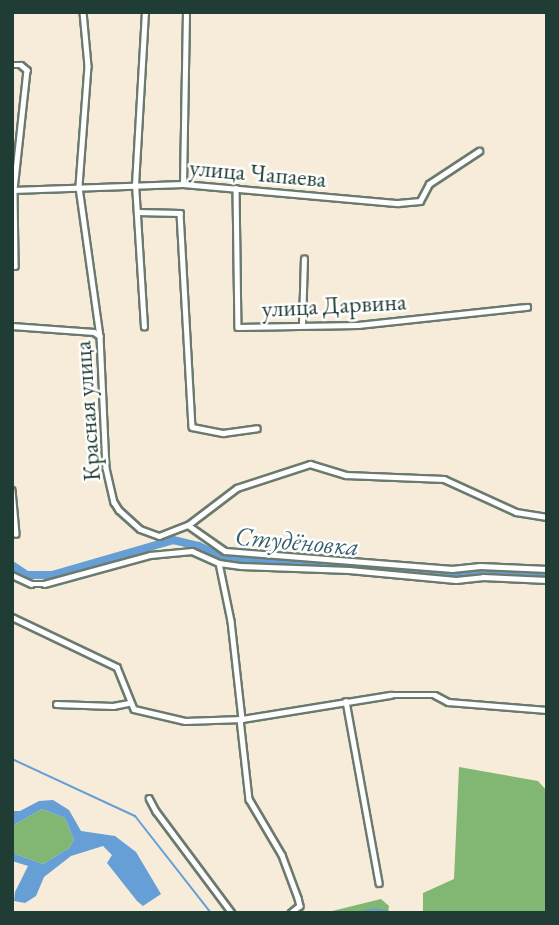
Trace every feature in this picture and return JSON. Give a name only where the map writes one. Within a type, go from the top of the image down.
[{"type":"street","name":"Красная улица","points":[[83,12],[88,66],[79,187],[100,336],[106,468],[114,502],[132,523],[153,536],[188,525],[237,488],[310,464],[346,475],[444,479],[516,512],[547,517]]},
{"type":"street","points":[[144,327],[135,185],[145,12]]},
{"type":"street","points":[[183,184],[186,12]]},
{"type":"street","points":[[12,65],[21,65],[27,70],[13,190],[15,266],[12,266]]},
{"type":"street","name":"улица Чапаева","points":[[13,190],[183,184],[398,203],[420,201],[429,184],[479,151]]},
{"type":"street","name":"улица Дарвина","points":[[236,188],[239,327],[358,325],[527,307]]},
{"type":"street","points":[[137,212],[180,213],[192,427],[223,433],[257,428]]},
{"type":"street","points":[[302,325],[304,259]]},
{"type":"street","points":[[12,326],[94,332],[100,336]]},
{"type":"street","points":[[12,490],[16,534]]},
{"type":"street","points":[[188,525],[225,551],[452,569],[480,566],[547,569]]},
{"type":"street","points":[[12,575],[31,584],[44,584],[150,555],[192,551],[219,563],[456,580],[483,577],[547,580]]},
{"type":"street","points":[[219,563],[231,621],[249,799],[282,855],[298,898],[300,906],[291,913]]},
{"type":"street","points":[[12,617],[117,667],[129,703],[134,709],[185,721],[241,719],[391,695],[435,695],[448,702],[547,710]]},
{"type":"street","points":[[346,701],[379,883]]},
{"type":"street","points":[[56,704],[113,706],[129,703]]},
{"type":"street","points":[[149,797],[156,811],[232,913]]},
{"type":"green space","points":[[459,767],[538,781],[547,791],[547,913],[423,913],[423,893],[454,879]]},
{"type":"green space","points":[[42,809],[65,818],[74,840],[69,848],[43,864],[12,853],[12,826]]},
{"type":"green space","points":[[381,899],[389,906],[388,913],[324,913]]},
{"type":"water","points":[[53,800],[69,810],[81,831],[115,836],[136,852],[161,894],[143,906],[107,863],[112,855],[103,846],[71,856],[44,877],[36,896],[25,903],[14,901],[15,892],[28,866],[12,861],[12,853],[43,864],[69,848],[74,840],[65,818],[42,809],[12,826],[12,811],[20,811],[39,801]]},
{"type":"waterway","name":"Студёновка","points":[[12,565],[27,575],[52,575],[173,540],[199,546],[226,559],[457,575],[480,570],[547,574]]},
{"type":"waterway","points":[[12,759],[135,816],[211,913]]},
{"type":"waterway","points":[[358,913],[374,909],[395,913]]}]
